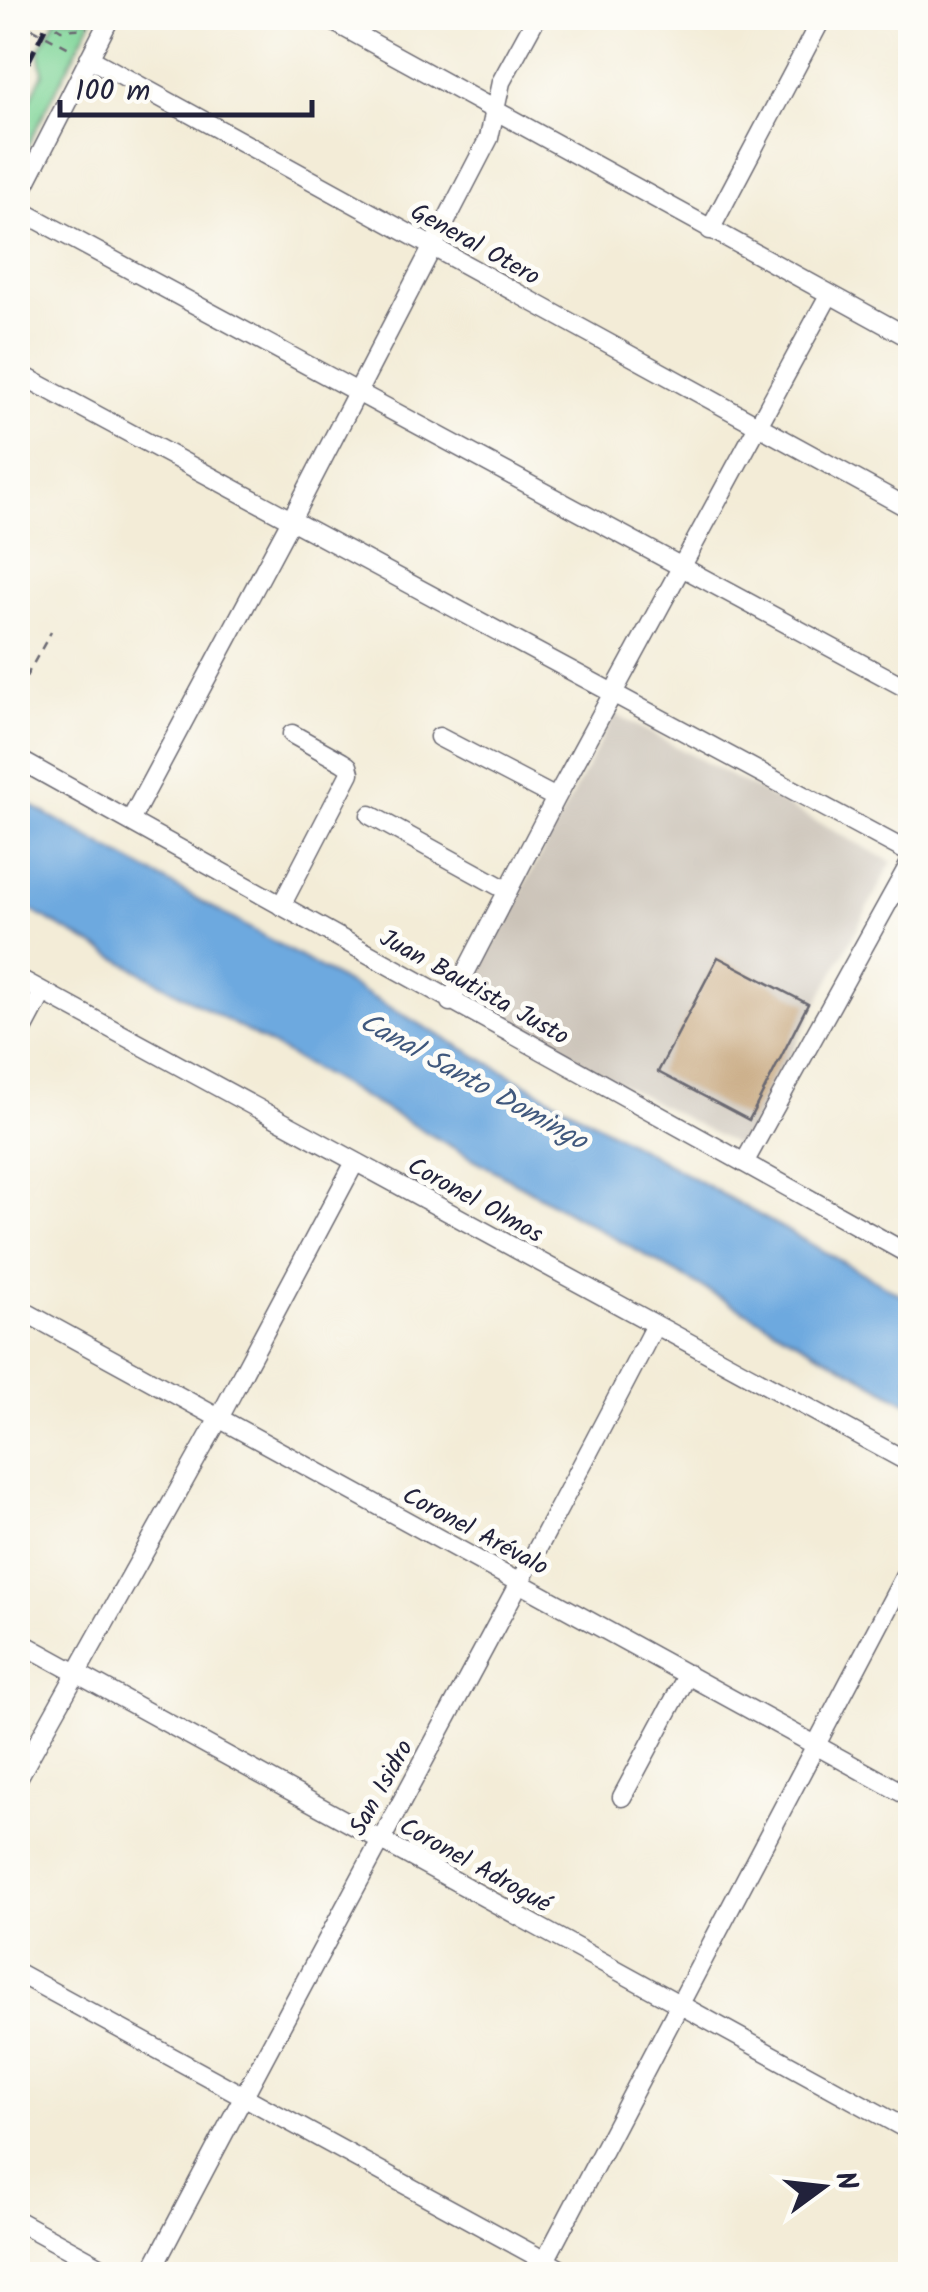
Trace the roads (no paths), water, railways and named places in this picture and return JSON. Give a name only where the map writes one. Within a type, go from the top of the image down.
[{"type":"street","points":[[18,198],[110,18]]},
{"type":"street","points":[[327,18],[910,338]]},
{"type":"street","points":[[130,821],[489,138],[501,82],[536,18]]},
{"type":"street","points":[[710,230],[822,18]]},
{"type":"street","name":"General Otero","points":[[90,58],[910,508]]},
{"type":"street","points":[[18,208],[910,690]]},
{"type":"street","points":[[450,1002],[829,295]]},
{"type":"street","points":[[18,373],[910,853]]},
{"type":"street","points":[[281,906],[350,773],[348,766],[292,734]]},
{"type":"street","points":[[439,737],[556,798]]},
{"type":"street","name":"Juan Bautista Justo","points":[[18,759],[910,1255]]},
{"type":"street","points":[[370,816],[508,891]]},
{"type":"street","points":[[744,1163],[910,863]]},
{"type":"street","name":"Coronel Olmos","points":[[18,978],[910,1463]]},
{"type":"street","points":[[18,1039],[42,992]]},
{"type":"street","points":[[18,1778],[218,1420],[355,1162]]},
{"type":"street","name":"Coronel Arévalo","points":[[18,1308],[910,1797]]},
{"type":"street","name":"San Isidro","points":[[150,2274],[242,2096],[522,1583],[655,1324]]},
{"type":"street","points":[[541,2268],[910,1566]]},
{"type":"street","name":"Coronel Adrogué","points":[[18,1642],[910,2131]]},
{"type":"street","points":[[622,1797],[688,1674]]},
{"type":"street","points":[[18,1973],[541,2268],[570,2274]]},
{"type":"street","points":[[18,2221],[114,2274]]},
{"type":"water","name":"Canal Santo Domingo","points":[[18,798],[910,1300],[910,1404],[18,903]]},
{"type":"railway","points":[[18,83],[50,18]]}]
